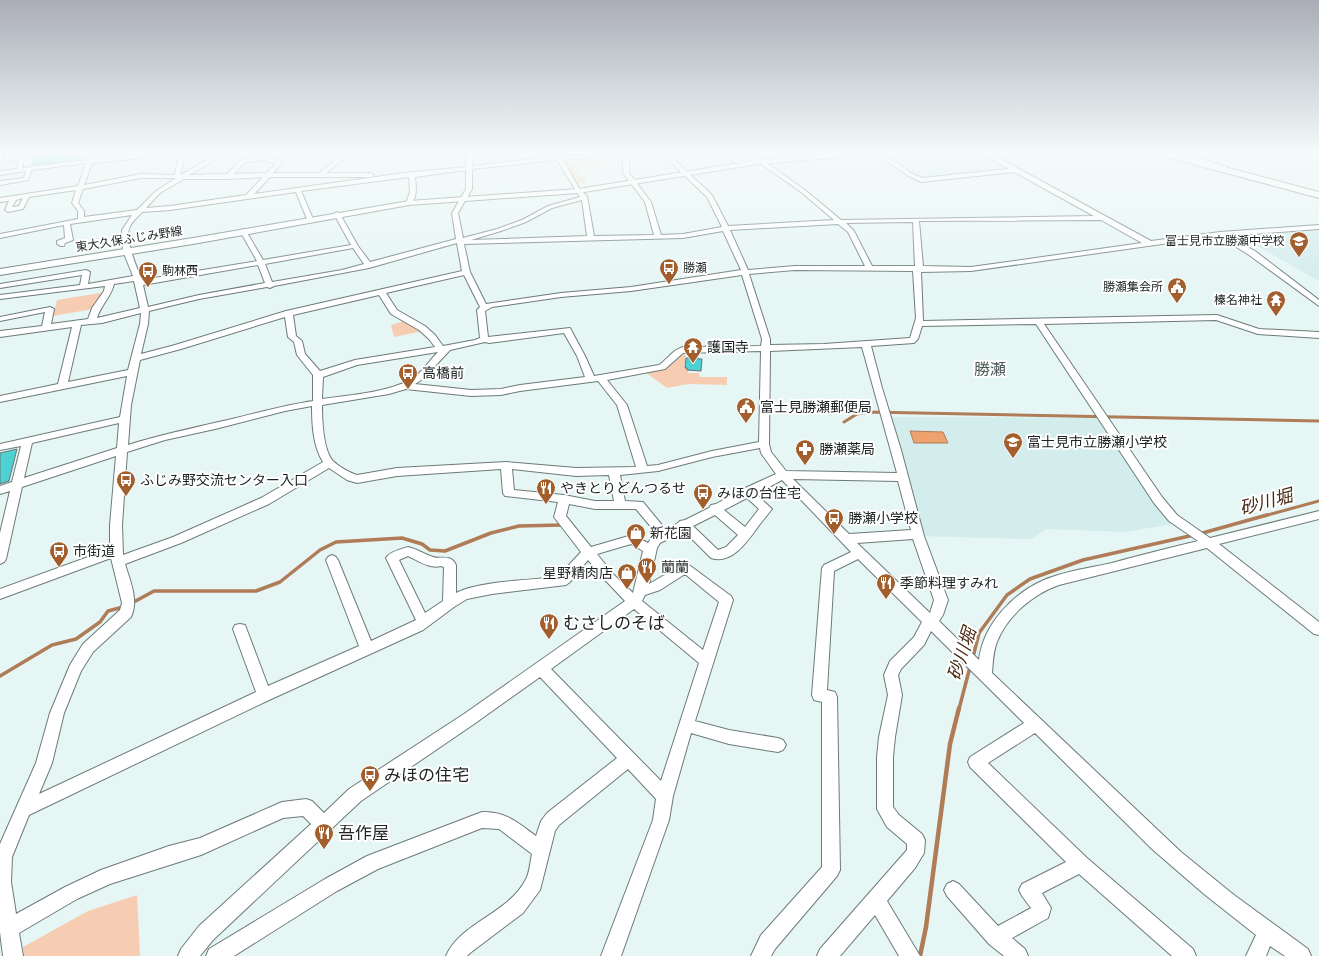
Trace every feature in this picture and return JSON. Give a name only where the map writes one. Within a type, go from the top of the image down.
[{"type":"main road","name":"東大久保ふじみ野線","points":[[0,272],[338,214],[409,203],[456,199]]},
{"type":"street","points":[[13,199],[8,210],[21,208],[25,199]]},
{"type":"street","points":[[76,199],[75,203],[81,211],[81,220]]},
{"type":"street","points":[[13,956],[1,883],[3,857],[44,763],[57,713],[75,669],[88,648],[126,613],[129,603],[117,557],[118,497],[132,372],[141,338],[145,311],[138,280],[127,251],[125,230],[131,220],[151,199]]},
{"type":"street","points":[[0,236],[81,220],[232,199]]},
{"type":"street","points":[[303,199],[310,219]]},
{"type":"street","points":[[409,203],[411,199]]},
{"type":"street","points":[[463,199],[455,213],[466,272],[481,304],[484,307]]},
{"type":"street","points":[[0,334],[92,321],[145,311],[199,297],[270,286],[369,266],[511,226],[569,199]]},
{"type":"street","points":[[585,199],[592,239]]},
{"type":"street","points":[[645,199],[648,202],[658,237]]},
{"type":"street","points":[[711,199],[744,272],[764,331],[767,348],[764,444],[766,453],[783,475],[860,553],[982,672],[1188,870],[1227,902],[1301,956]]},
{"type":"street","points":[[812,199],[851,231],[870,269]]},
{"type":"street","points":[[1066,199],[1150,244]]},
{"type":"street","points":[[338,214],[355,246],[369,266]]},
{"type":"street","points":[[461,241],[683,236],[705,231],[838,221],[1100,218]]},
{"type":"street","points":[[406,386],[486,393],[596,379],[662,367],[668,364],[678,351],[683,350],[866,345],[911,341],[914,339],[920,318],[916,220]]},
{"type":"street","points":[[61,244],[61,241],[69,240],[67,223]]},
{"type":"street","points":[[484,339],[481,310],[484,307],[561,295],[631,289],[744,272],[795,268],[918,270],[987,268],[1220,234],[1319,228]]},
{"type":"street","points":[[243,231],[261,262],[270,286]]},
{"type":"street","points":[[1220,234],[1252,253],[1319,304]]},
{"type":"street","points":[[0,297],[138,280],[261,262],[355,246]]},
{"type":"street","points":[[19,283],[24,268]]},
{"type":"street","points":[[0,286],[86,272],[84,287]]},
{"type":"street","points":[[135,358],[178,347],[289,313],[466,272]]},
{"type":"street","points":[[92,321],[96,308],[108,291],[110,283]]},
{"type":"street","points":[[381,292],[394,312],[422,328],[444,348]]},
{"type":"street","points":[[0,319],[50,309],[46,327]]},
{"type":"street","points":[[289,313],[292,337],[298,341],[301,355],[318,375],[318,431],[323,454],[329,463],[351,477],[357,479],[397,472],[506,465],[576,472],[643,470],[764,444]]},
{"type":"street","points":[[919,324],[1217,318],[1258,331],[1319,335]]},
{"type":"street","points":[[1038,321],[1158,500],[1173,518],[1209,543],[1319,630]]},
{"type":"street","points":[[62,386],[77,323]]},
{"type":"street","points":[[318,375],[355,363],[478,342],[484,339],[489,340],[567,330],[596,379],[622,405],[643,470]]},
{"type":"street","points":[[827,956],[915,853],[916,840],[893,821],[886,809],[885,757],[887,737],[895,695],[891,675],[895,665],[918,640],[930,621],[936,615],[941,600],[918,534],[866,345]]},
{"type":"street","points":[[0,490],[163,437],[317,402],[389,391],[406,386],[424,374],[444,348]]},
{"type":"street","points":[[0,399],[132,372]]},
{"type":"street","points":[[0,447],[126,419]]},
{"type":"street","points":[[0,559],[27,441]]},
{"type":"street","points":[[0,594],[117,557],[177,540],[265,501],[329,463]]},
{"type":"street","points":[[506,465],[509,493],[564,499],[595,505],[639,505],[664,535]]},
{"type":"street","points":[[614,472],[620,505]]},
{"type":"street","points":[[637,597],[650,549],[656,540],[715,508],[783,475],[902,477]]},
{"type":"street","points":[[684,524],[715,555],[719,555],[738,545],[766,509],[747,492]]},
{"type":"street","points":[[564,499],[560,517],[588,552],[707,661]]},
{"type":"street","points":[[715,508],[746,535]]},
{"type":"street","points":[[982,672],[986,654],[996,630],[1010,610],[1046,585],[1144,558],[1319,515]]},
{"type":"street","points":[[846,539],[918,534]]},
{"type":"street","points":[[23,810],[264,695],[418,626],[449,603],[464,595],[492,589],[561,582],[566,579],[588,552],[632,539],[650,549]]},
{"type":"street","points":[[423,622],[392,558],[408,552],[434,563],[442,561],[450,564],[449,603]]},
{"type":"street","points":[[761,956],[768,942],[831,870],[830,697],[819,696],[828,568],[860,553]]},
{"type":"street","points":[[332,560],[368,648]]},
{"type":"street","points":[[188,956],[206,933],[355,795],[464,723],[637,597],[685,568],[726,600],[665,796],[661,820],[611,956]]},
{"type":"street","points":[[240,629],[264,695]]},
{"type":"street","points":[[541,668],[665,796]]},
{"type":"street","points":[[1036,724],[976,762],[1081,864],[1186,956]]},
{"type":"street","points":[[686,725],[729,736],[778,745]]},
{"type":"street","points":[[456,956],[463,946],[517,907],[534,884],[540,850],[547,827],[553,819],[629,758]]},
{"type":"street","points":[[8,929],[71,893],[107,876],[201,846],[282,810],[306,807],[323,824]]},
{"type":"street","points":[[216,956],[331,885],[373,862],[482,820],[495,820],[503,822],[540,850]]},
{"type":"street","points":[[996,937],[1042,912],[1042,908],[1028,890],[1081,864]]},
{"type":"street","points":[[953,890],[996,937],[1015,955]]},
{"type":"street","points":[[876,900],[906,950]]},
{"type":"street","points":[[1256,956],[1267,932]]},
{"type":"shaded area","name":"富士見市立勝瀬中学校","points":[[1319,231],[1319,281],[1238,235]]},
{"type":"shaded area","points":[[106,292],[93,309],[53,316],[57,300]]},
{"type":"shaded area","points":[[407,320],[423,331],[394,337],[391,325]]},
{"type":"shaded area","points":[[679,354],[686,355],[684,368],[687,368],[688,373],[699,373],[700,377],[727,377],[727,385],[689,384],[667,388],[645,372],[656,370],[668,365]]},
{"type":"shaded area","name":"富士見市立勝瀬小学校","points":[[886,417],[1101,418],[1172,524],[1126,532],[1047,529],[1031,539],[918,536]]},
{"type":"shaded area","points":[[910,431],[943,432],[948,443],[914,443]]},
{"type":"shaded area","points":[[137,895],[140,956],[24,956],[23,947],[88,911]]},
{"type":"building","name":"護国寺","points":[[686,358],[702,359],[701,371],[687,370],[687,368],[685,368]]},
{"type":"building","points":[[17,449],[9,481],[0,484],[0,453]]},
{"type":"waterway","points":[[844,422],[857,414],[869,412],[1319,421]]},
{"type":"waterway","name":"砂川堀","points":[[1264,516],[1319,501]]},
{"type":"waterway","name":"砂川堀","points":[[1199,534],[1267,515]]},
{"type":"waterway","points":[[132,603],[154,591],[256,591],[280,582],[320,550],[336,542],[402,538],[422,544],[430,550],[445,551],[491,533],[519,526],[562,525]]},
{"type":"waterway","name":"砂川堀","points":[[973,657],[979,633],[1007,595],[1030,579],[1083,560],[1194,535]]},
{"type":"waterway","points":[[0,676],[52,645],[76,639],[100,622],[108,611],[123,607]]},
{"type":"waterway","name":"砂川堀","points":[[959,709],[970,667]]},
{"type":"waterway","name":"砂川堀","points":[[920,956],[926,927],[950,744],[959,708]]},
{"type":"place","name":"富士見市立勝瀬中学校","points":[[1299,258]]},
{"type":"place","name":"勝瀬","points":[[669,285]]},
{"type":"place","name":"駒林西","points":[[148,288]]},
{"type":"place","name":"勝瀬集会所","points":[[1177,304]]},
{"type":"place","name":"榛名神社","points":[[1276,317]]},
{"type":"place","name":"護国寺","points":[[693,364]]},
{"type":"place","name":"高橋前","points":[[408,390]]},
{"type":"place","name":"富士見勝瀬郵便局","points":[[746,424]]},
{"type":"place","name":"富士見市立勝瀬小学校","points":[[1013,459]]},
{"type":"place","name":"勝瀬薬局","points":[[805,466]]},
{"type":"place","name":"ふじみ野交流センター入口","points":[[126,497]]},
{"type":"place","name":"やきとりどんつるせ","points":[[546,505]]},
{"type":"place","name":"みほの台住宅","points":[[703,510]]},
{"type":"place","name":"勝瀬小学校","points":[[834,535]]},
{"type":"place","name":"新花園","points":[[636,550]]},
{"type":"place","name":"市街道","points":[[59,568]]},
{"type":"place","name":"蘭蘭","points":[[647,584]]},
{"type":"place","name":"星野精肉店","points":[[627,590]]},
{"type":"place","name":"季節料理すみれ","points":[[886,600]]},
{"type":"place","name":"むさしのそば","points":[[549,640]]},
{"type":"place","name":"みほの住宅","points":[[370,792]]},
{"type":"place","name":"吾作屋","points":[[324,850]]},
{"type":"district","name":"勝瀬","points":[[990,369]]}]
